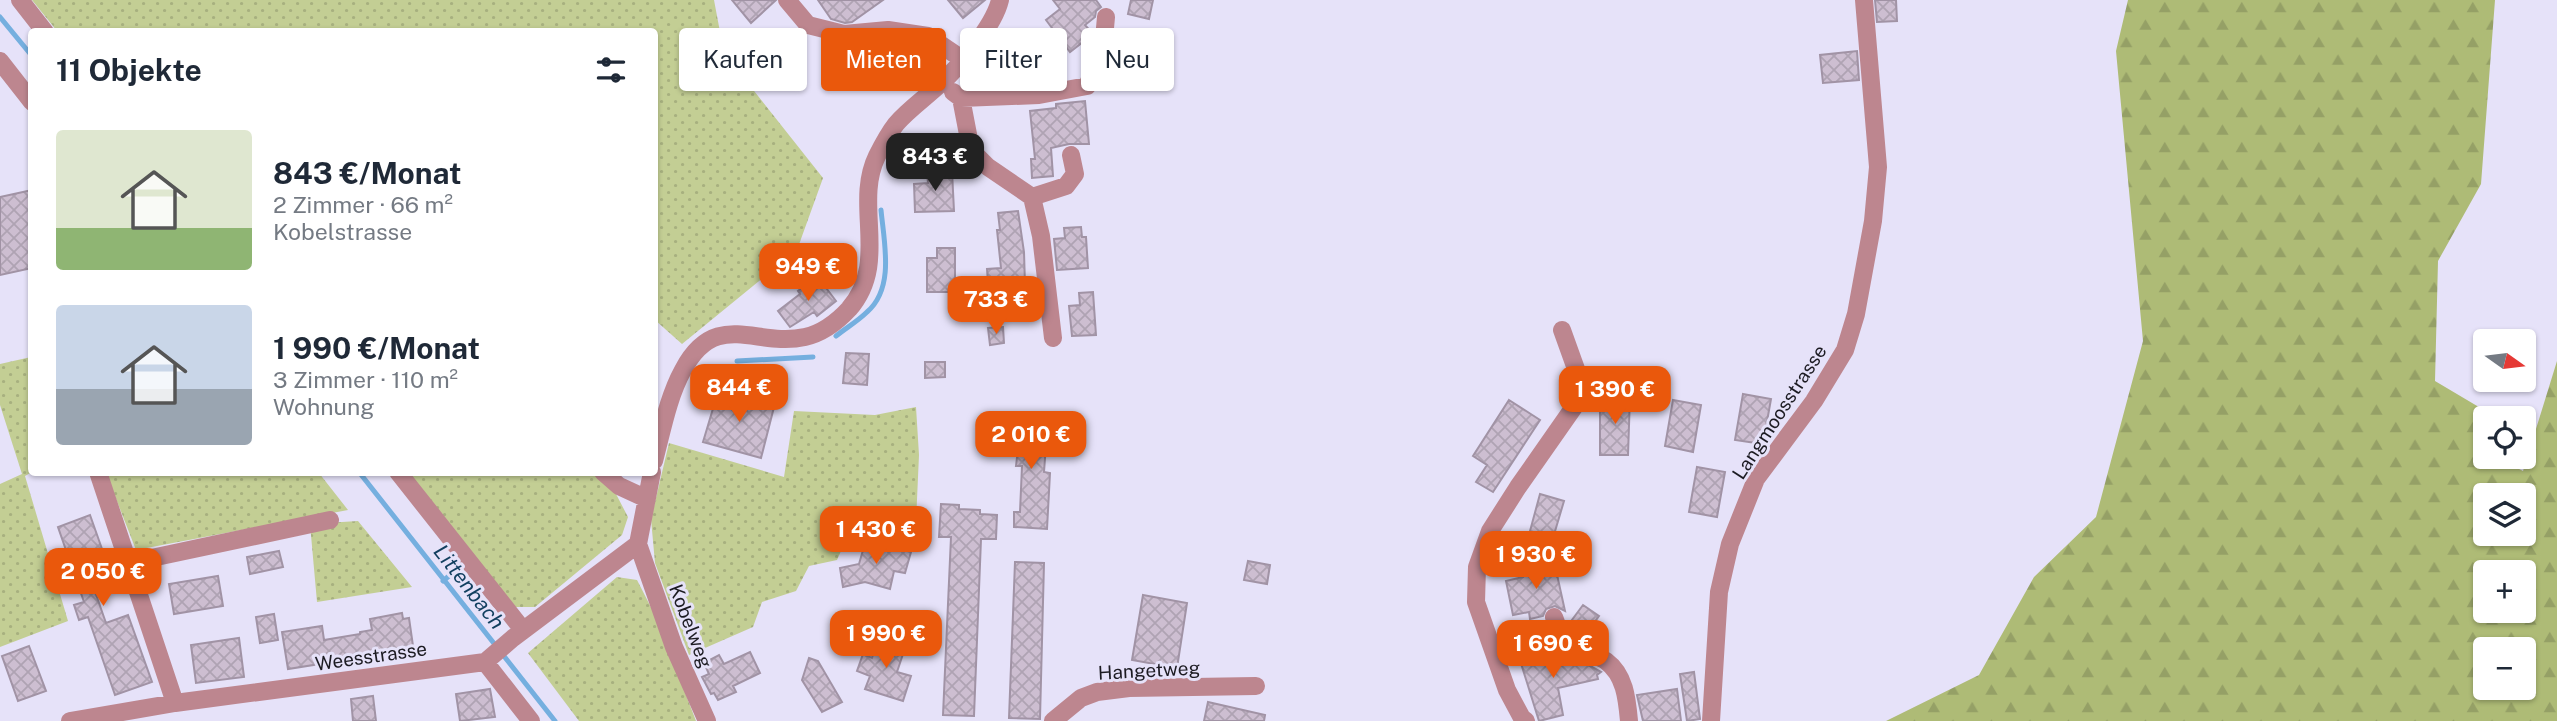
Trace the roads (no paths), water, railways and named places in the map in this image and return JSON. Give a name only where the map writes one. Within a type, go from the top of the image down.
[{"type":"street","points":[[20,0],[42,28]]},
{"type":"street","points":[[787,0],[808,25],[844,34],[888,30],[928,36],[960,58]]},
{"type":"street","name":"Langmoosstrasse","points":[[1711,721],[1720,592],[1730,544],[1756,479],[1820,391],[1845,350],[1856,314],[1873,221],[1878,167],[1864,0]]},
{"type":"street","points":[[988,28],[1000,1]]},
{"type":"street","points":[[961,98],[1039,95],[1087,86],[1103,50],[1106,17]]},
{"type":"street","points":[[0,61],[28,97]]},
{"type":"street","points":[[946,79],[960,62]]},
{"type":"street","points":[[946,86],[961,98],[971,150],[988,167],[1032,197],[1041,236],[1053,338]]},
{"type":"street","points":[[658,446],[682,370],[698,349],[713,337],[738,334],[788,339],[806,337],[830,327],[850,307],[865,281],[871,251],[868,192],[876,159],[895,125],[934,91]]},
{"type":"street","points":[[1032,197],[1066,186],[1075,174],[1071,155]]},
{"type":"street","points":[[1527,721],[1522,718],[1507,690],[1476,602],[1477,567],[1490,531],[1574,407],[1576,369],[1563,330]]},
{"type":"street","points":[[99,476],[175,703]]},
{"type":"street","points":[[401,476],[518,634]]},
{"type":"street","points":[[608,476],[619,486],[645,498]]},
{"type":"street","points":[[531,721],[488,660],[518,634],[638,544],[651,476]]},
{"type":"street","points":[[128,563],[330,520]]},
{"type":"street","name":"Kobelweg","points":[[638,544],[674,647],[707,721]]},
{"type":"street","points":[[1554,617],[1558,631],[1565,639],[1587,653],[1604,659],[1612,667],[1622,682],[1629,721]]},
{"type":"street","name":"Weesstrasse","points":[[70,721],[175,703],[488,660]]},
{"type":"street","name":"Hangetweg","points":[[1053,721],[1081,698],[1097,692],[1129,688],[1256,686]]},
{"type":"waterway","name":"Littenbach","points":[[0,17],[28,51]]},
{"type":"waterway","points":[[836,336],[867,312],[876,302],[881,290],[886,264],[881,210]]},
{"type":"waterway","points":[[737,361],[813,357]]},
{"type":"waterway","name":"Littenbach","points":[[362,476],[555,721]]},
{"type":"waterway","points":[[443,581],[456,570]]}]
